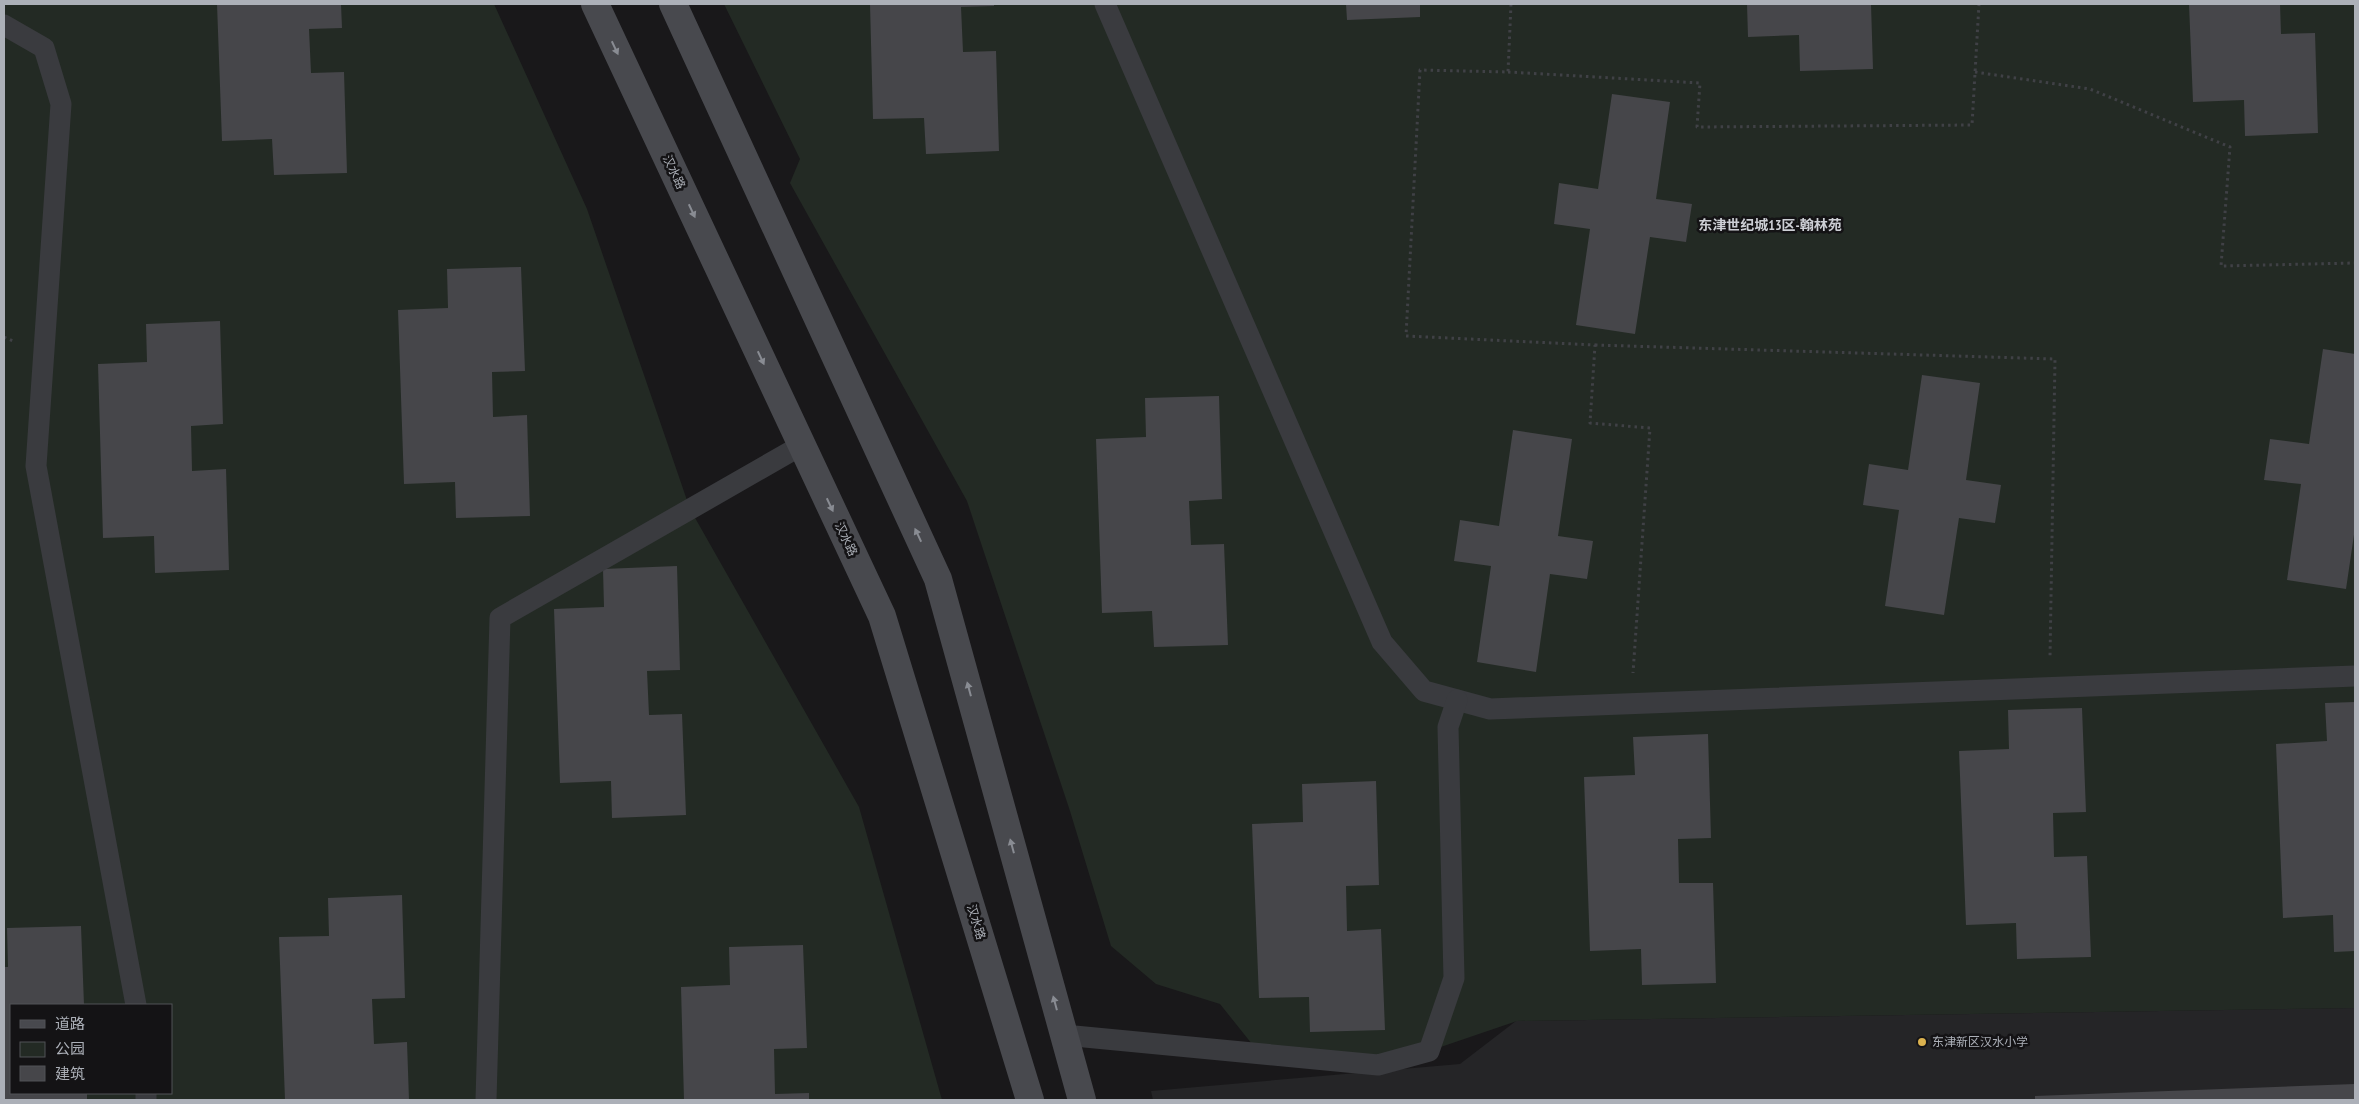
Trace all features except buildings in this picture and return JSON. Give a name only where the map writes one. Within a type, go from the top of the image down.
[{"type":"main road","name":"汉水路","points":[[594,4],[882,616],[1030,1100]]},
{"type":"main road","points":[[673,4],[938,579],[1082,1100]]},
{"type":"lane","points":[[1105,4],[1382,642],[1424,691],[1490,709],[2355,676]]},
{"type":"lane","points":[[4,25],[44,48],[61,104],[36,466],[136,1004]]},
{"type":"lane","points":[[486,1100],[500,618],[802,445]]},
{"type":"lane","points":[[1064,1035],[1378,1065],[1429,1051],[1454,978],[1448,727],[1457,700]]},
{"type":"path","points":[[1508,72],[1510,4]]},
{"type":"path","points":[[1979,4],[1972,125],[1697,127],[1700,83],[1508,72],[1420,70],[1406,336],[1595,345],[2055,359],[2049,688]]},
{"type":"path","points":[[1975,72],[2090,88],[2230,147],[2221,266],[2355,263]]},
{"type":"path","points":[[1595,345],[1590,423],[1650,428],[1630,704]]},
{"type":"shaded area","name":"东津新区汉水小学","points":[[2355,1008],[2355,1100],[1153,1100],[1151,1091],[1460,1064],[1516,1021]]},
{"type":"green space","points":[[4,4],[494,4],[587,209],[690,509],[859,807],[942,1100],[4,1100]]},
{"type":"green space","points":[[724,4],[2355,4],[2355,1008],[1517,1021],[1429,1051],[1378,1065],[1260,1054],[1220,1004],[1156,984],[1111,946],[1070,811],[967,501],[790,183],[800,159]]},
{"type":"place","name":"东津新区汉水小学","points":[[1922,1042]]},
{"type":"district","name":"东津世纪城13区-翰林苑","points":[[1770,225]]}]
